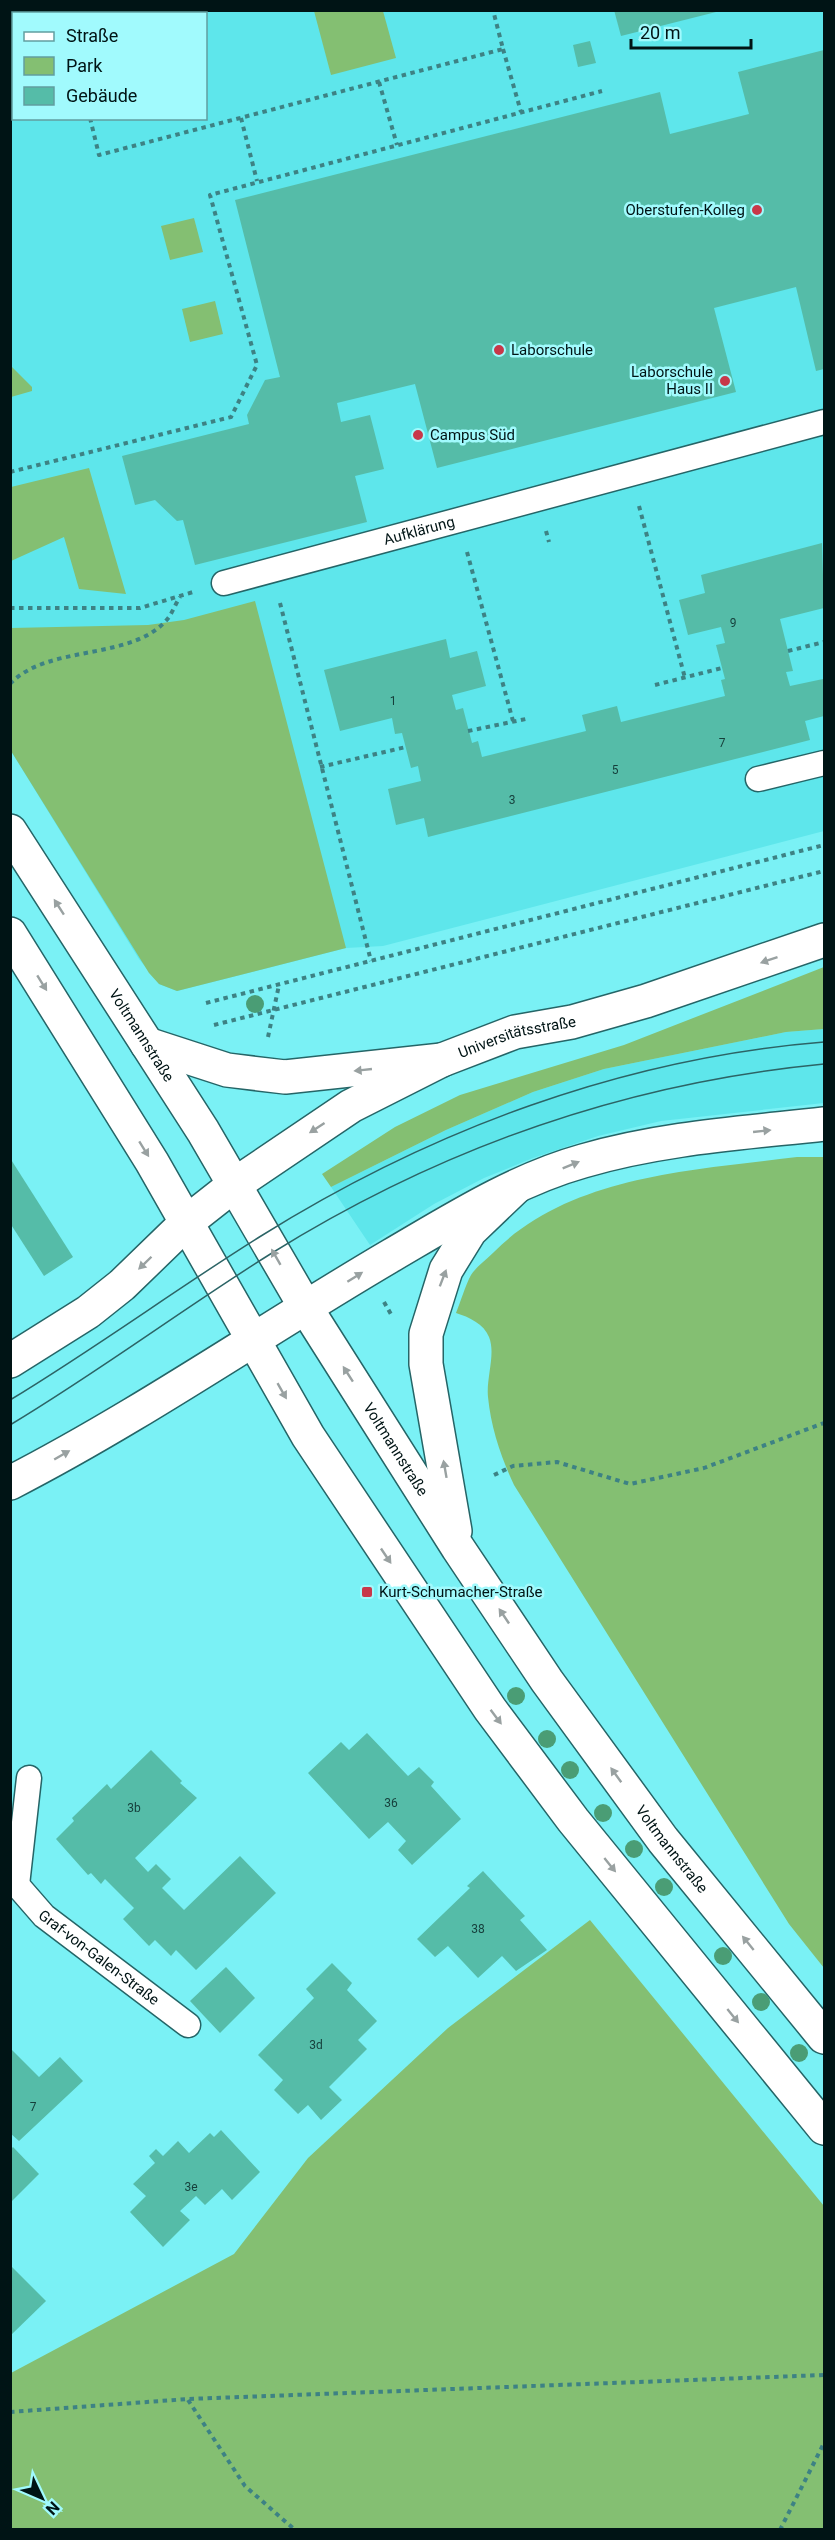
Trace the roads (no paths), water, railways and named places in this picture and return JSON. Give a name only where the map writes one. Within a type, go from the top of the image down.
[{"type":"street","name":"Voltmannstraße","points":[[10,831],[147,1044],[306,1308],[458,1548],[547,1681],[663,1840],[825,2037]]},
{"type":"street","points":[[10,934],[187,1222],[315,1446],[490,1710],[573,1820],[825,2128]]},
{"type":"street","name":"Universitätsstraße","points":[[234,1185],[351,1106],[442,1060],[515,1032],[572,1022],[646,1001],[825,940]]},
{"type":"street","points":[[147,1044],[227,1071],[285,1077],[442,1060]]},
{"type":"street","points":[[10,1483],[190,1381],[253,1340],[440,1227],[516,1187],[581,1161],[656,1143],[825,1124]]},
{"type":"street","points":[[10,1361],[53,1336],[114,1292],[187,1222],[234,1185]]},
{"type":"street","points":[[458,1548],[426,1364],[426,1334],[436,1297],[452,1261],[470,1231],[516,1187]]},
{"type":"lane","name":"Aufklärung","points":[[224,583],[825,422]]},
{"type":"lane","points":[[758,779],[825,764]]},
{"type":"lane","name":"Graf-von-Galen-Straße","points":[[29,1778],[14,1885],[44,1916],[188,2025]]},
{"type":"tram line","points":[[10,1400],[261,1236],[392,1163],[461,1132],[531,1105],[602,1082],[675,1064],[749,1051],[824,1042]]},
{"type":"tram line","points":[[10,1425],[272,1253],[402,1182],[469,1152],[537,1126],[607,1104],[750,1073],[824,1064]]},
{"type":"place","name":"Oberstufen-Kolleg","points":[[757,210]]},
{"type":"place","name":"Laborschule","points":[[499,350]]},
{"type":"place","name":"Laborschule Haus II","points":[[725,381]]},
{"type":"place","name":"Campus Süd","points":[[418,435]]},
{"type":"place","name":"Kurt-Schumacher-Straße","points":[[367,1592]]}]
